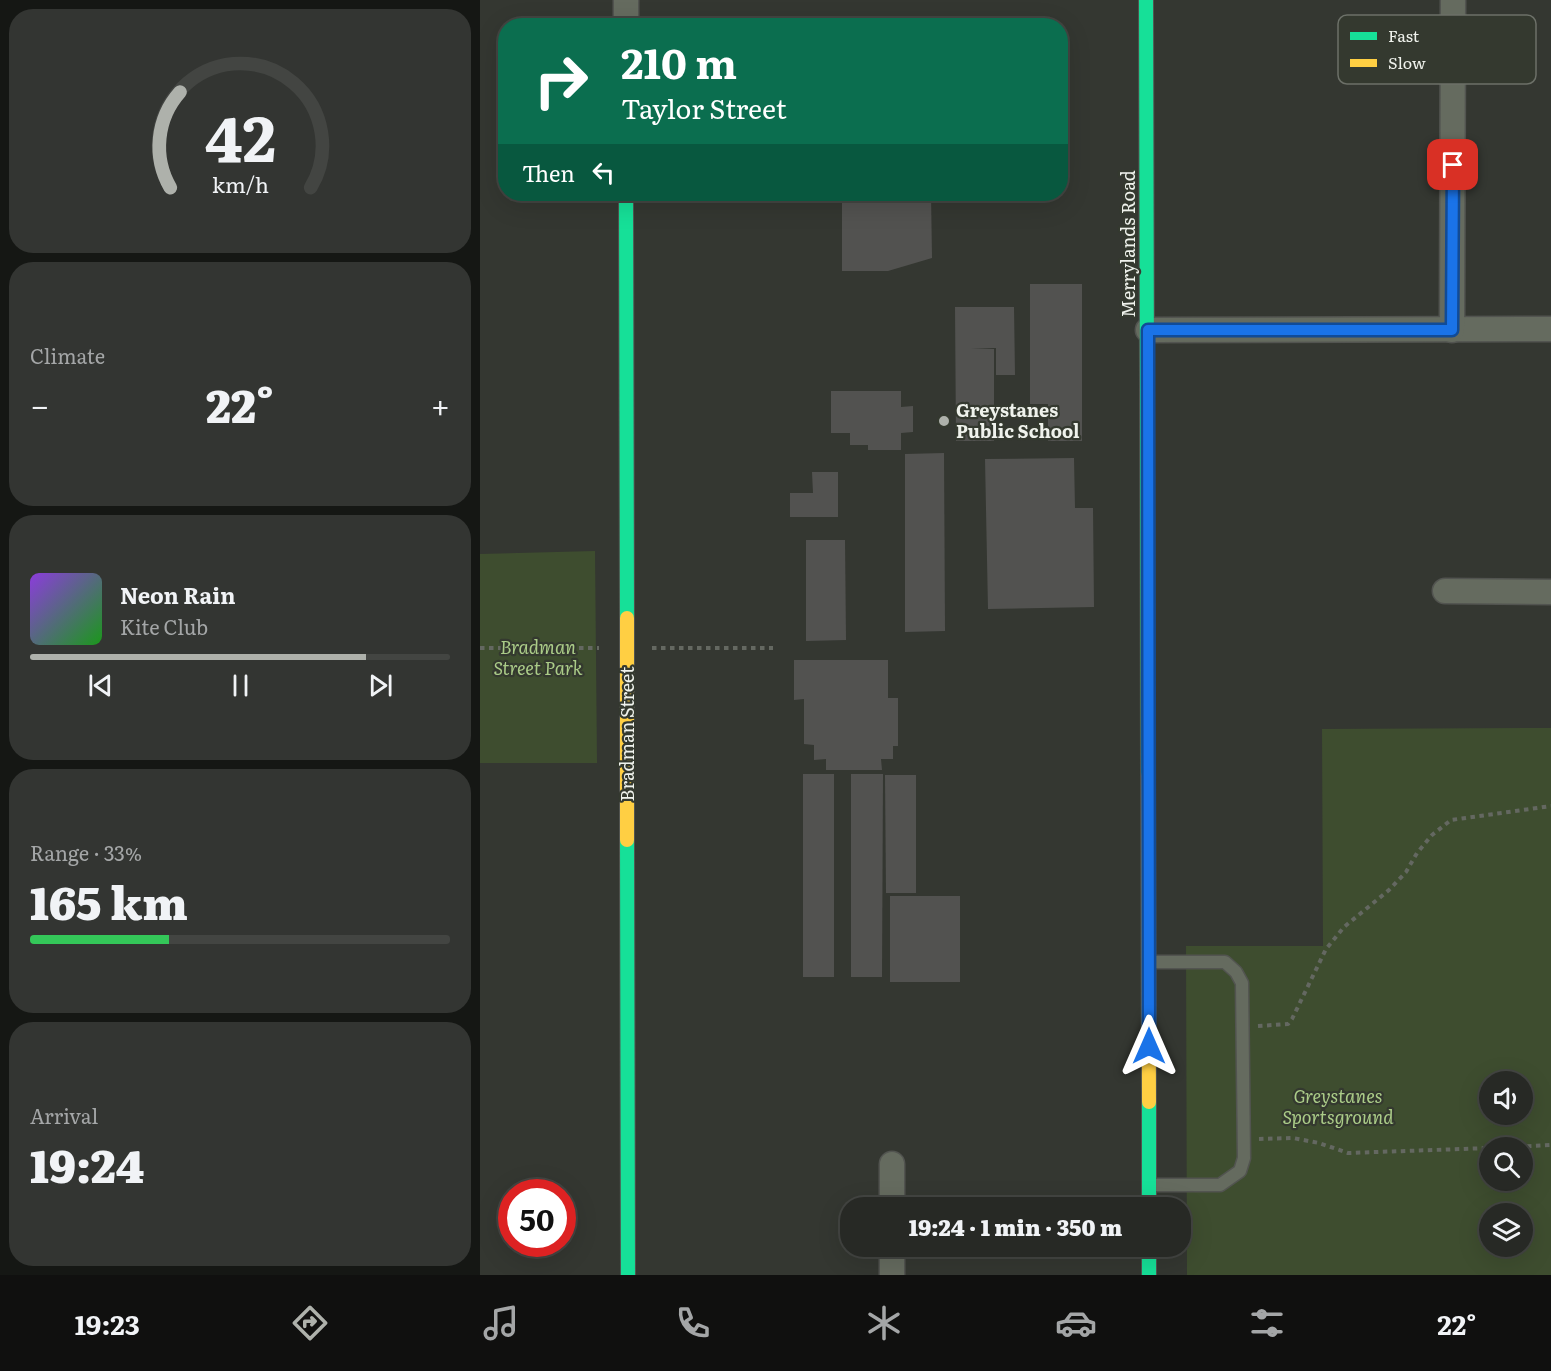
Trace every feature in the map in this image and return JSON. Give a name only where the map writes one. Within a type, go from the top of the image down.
[{"type":"main road","name":"Merrylands Road","points":[[1146,0],[1149,1197]]},
{"type":"main road","name":"Bradman Street","points":[[626,201],[628,1275]]},
{"type":"main road","points":[[1149,1257],[1149,1275]]},
{"type":"street","points":[[626,0],[626,18]]},
{"type":"street","points":[[1453,0],[1453,15]]},
{"type":"street","points":[[1452,330],[1453,84]]},
{"type":"street","points":[[1148,330],[1551,329]]},
{"type":"street","points":[[1445,591],[1551,592]]},
{"type":"street","points":[[892,1164],[892,1197]]},
{"type":"street","points":[[892,1257],[892,1275]]},
{"type":"lane","points":[[1149,962],[1225,962],[1236,972],[1242,983],[1244,1139],[1244,1158],[1240,1171],[1220,1185],[1149,1185]]},
{"type":"path","points":[[1242,1026],[1288,1024],[1326,949],[1344,927],[1389,890],[1406,872],[1417,853],[1432,835],[1451,820],[1551,806]]},
{"type":"path","points":[[1244,1139],[1293,1138],[1319,1143],[1348,1153],[1479,1148]]},
{"type":"path","points":[[1533,1146],[1551,1145]]},
{"type":"green space","name":"Bradman Street Park","points":[[595,551],[597,763],[480,763],[480,554]]},
{"type":"green space","name":"Greystanes Sportsground","points":[[1551,728],[1551,1275],[1187,1275],[1187,1257],[1191,1257],[1191,1197],[1187,1197],[1186,946],[1323,946],[1322,729]]},
{"type":"building","points":[[842,201],[931,201],[932,258],[888,271],[842,271]]},
{"type":"building","points":[[1030,284],[1082,284],[1082,441],[1048,441],[1048,404],[1030,404]]},
{"type":"building","points":[[955,307],[1014,307],[1015,375],[996,375],[996,348],[971,348],[994,349],[994,441],[956,441]]},
{"type":"building","points":[[831,391],[901,391],[901,407],[913,406],[913,432],[901,433],[901,450],[868,450],[868,445],[850,445],[850,433],[831,433]]},
{"type":"building","points":[[944,453],[945,631],[905,632],[905,454]]},
{"type":"building","points":[[1074,458],[1075,508],[1093,508],[1094,607],[988,609],[985,459]]},
{"type":"building","points":[[812,472],[838,472],[838,517],[790,517],[790,493],[813,493]]},
{"type":"building","points":[[806,540],[845,540],[846,640],[806,641]]},
{"type":"building","points":[[794,660],[888,660],[888,698],[898,698],[898,746],[893,746],[893,759],[881,759],[882,770],[826,770],[826,759],[814,760],[814,745],[804,744],[804,699],[794,700]]},
{"type":"building","points":[[803,774],[834,774],[834,977],[803,977]]},
{"type":"building","points":[[851,774],[883,774],[882,977],[851,977]]},
{"type":"building","points":[[885,775],[916,775],[916,893],[886,893]]},
{"type":"building","points":[[890,896],[960,896],[960,982],[890,982]]},
{"type":"traffic: fast","points":[[1146,0],[1148,776]]},
{"type":"traffic: fast","points":[[626,201],[627,618]]},
{"type":"traffic: fast","points":[[627,840],[628,1275]]},
{"type":"traffic: fast","points":[[1149,1102],[1149,1197]]},
{"type":"traffic: fast","points":[[1149,1257],[1149,1275]]},
{"type":"traffic: slow","points":[[627,618],[627,840]]},
{"type":"traffic: slow","points":[[1148,776],[1149,1102]]},
{"type":"place","name":"Greystanes Public School","points":[[944,421]]},
{"type":"route","points":[[1149,1046],[1148,330],[1452,330],[1453,165]]}]
